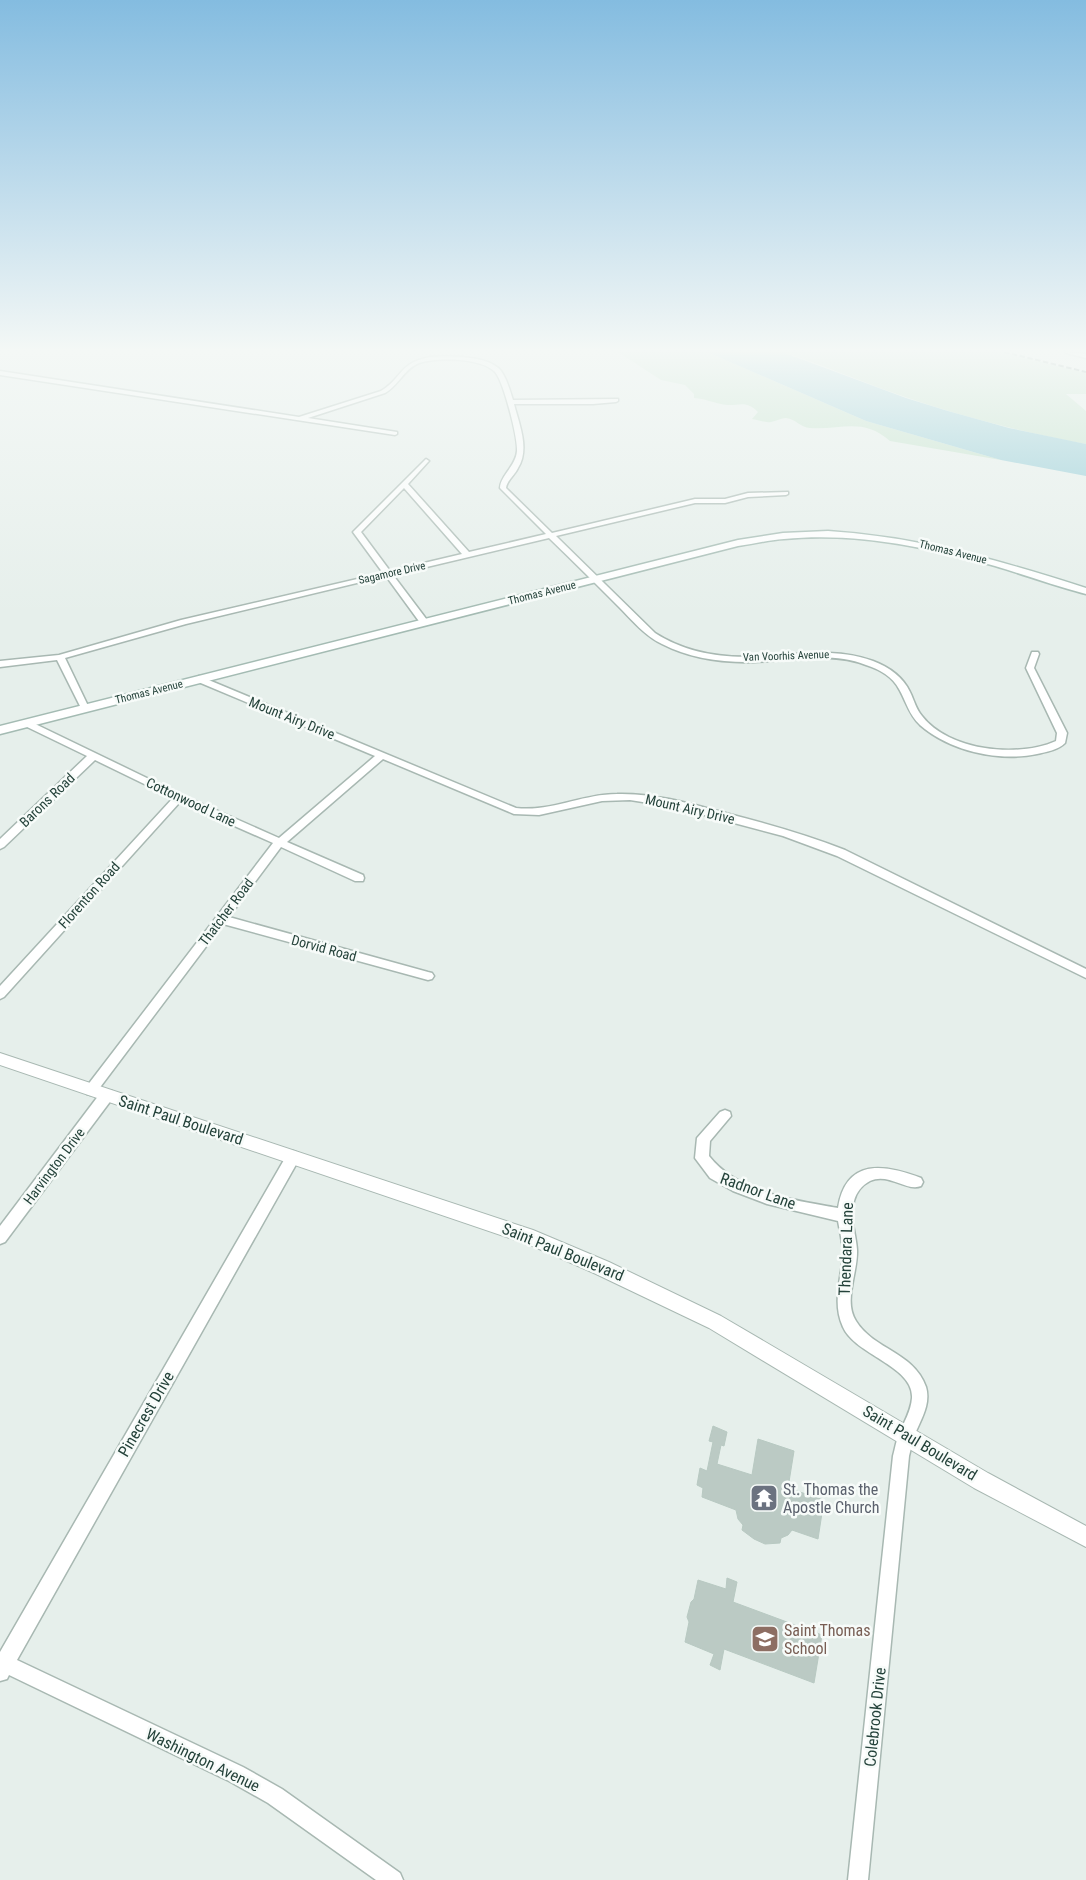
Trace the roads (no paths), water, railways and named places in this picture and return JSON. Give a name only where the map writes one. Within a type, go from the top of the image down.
[{"type":"main road","name":"Thomas Avenue","points":[[0,730],[761,538],[799,534],[879,537],[936,547],[1086,591]]},
{"type":"street","name":"Van Voorhis Avenue","points":[[519,440],[521,448],[520,457],[503,484],[503,488],[595,580],[652,635],[664,644],[704,656],[756,660],[831,654],[859,659],[873,664],[894,677],[901,684],[915,714],[931,730],[958,744],[989,752],[1015,754],[1038,751],[1055,746],[1062,739],[1059,725],[1030,668],[1034,654]]},
{"type":"street","points":[[424,622],[357,532],[426,461]]},
{"type":"street","points":[[404,484],[467,555]]},
{"type":"street","name":"Sagamore Drive","points":[[0,664],[60,657],[184,622],[694,501],[726,501],[748,495],[786,493]]},
{"type":"street","points":[[60,657],[85,708]]},
{"type":"street","name":"Mount Airy Drive","points":[[199,679],[506,808],[522,812],[539,812],[593,799],[631,797],[682,804],[789,833],[841,853],[1086,974]]},
{"type":"street","name":"Cottonwood Lane","points":[[26,723],[179,797],[358,878]]},
{"type":"street","name":"Thatcher Road","points":[[99,1092],[220,919],[279,843],[382,755]]},
{"type":"street","name":"Barons Road","points":[[0,845],[4,836],[93,756]]},
{"type":"street","name":"Florenton Road","points":[[0,994],[179,797]]},
{"type":"street","name":"Dorvid Road","points":[[220,919],[428,976]]},
{"type":"street","name":"Saint Paul Boulevard","points":[[0,1059],[533,1238],[644,1286],[715,1322],[782,1360],[1020,1503],[1086,1537]]},
{"type":"street","name":"Harvington Drive","points":[[0,1237],[99,1092]]},
{"type":"street","name":"Radnor Lane","points":[[725,1116],[709,1130],[702,1144],[702,1158],[709,1171],[723,1180],[782,1203],[844,1216]]},
{"type":"street","name":"Pinecrest Drive","points":[[2,1666],[293,1157]]},
{"type":"street","name":"Thendara Lane","points":[[906,1435],[917,1409],[919,1388],[908,1371],[855,1333],[845,1315],[844,1303],[850,1252],[844,1216],[845,1202],[850,1191],[863,1178],[880,1172],[890,1173],[916,1182]]},
{"type":"street","name":"Colebrook Drive","points":[[858,1880],[901,1456],[906,1435]]},
{"type":"street","name":"Washington Avenue","points":[[2,1666],[236,1774],[275,1796],[393,1880]]},
{"type":"water","points":[[931,440],[1065,440],[1086,444],[1086,476],[1001,460]]},
{"type":"place","name":"St. Thomas the Apostle Church","points":[[764,1498]]},
{"type":"place","name":"Saint Thomas School","points":[[765,1639]]}]
